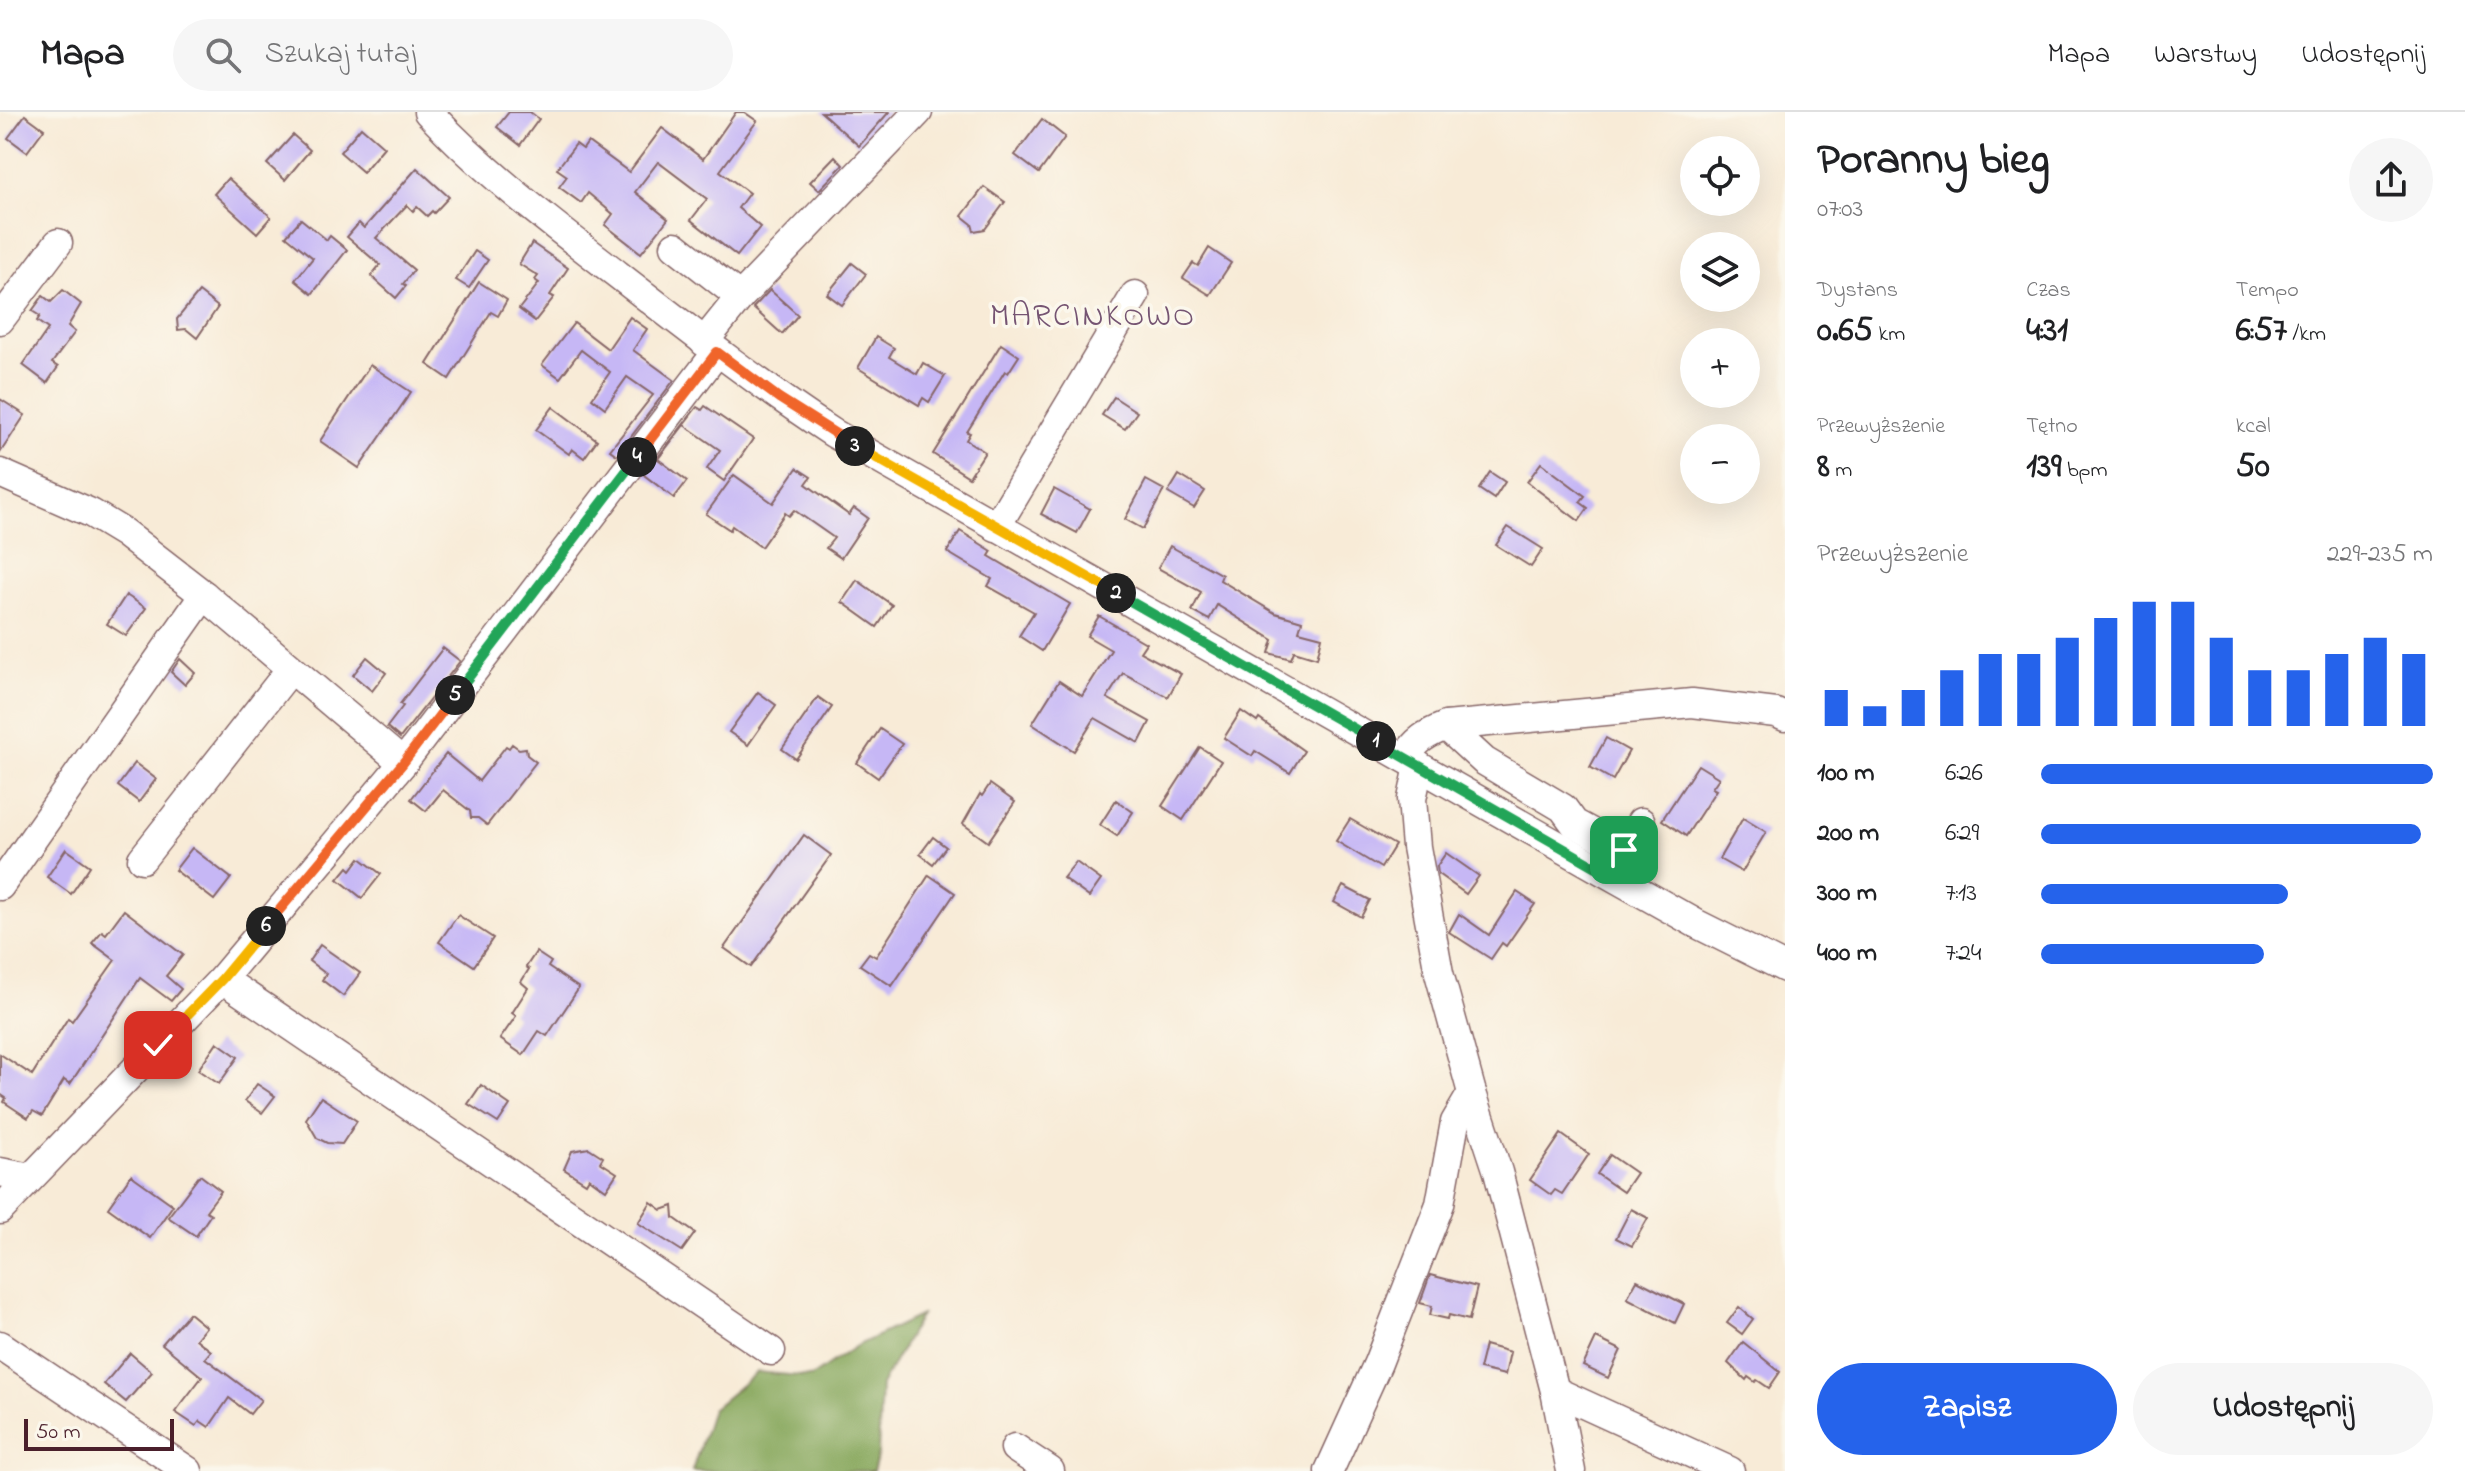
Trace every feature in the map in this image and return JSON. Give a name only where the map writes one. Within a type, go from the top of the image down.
[{"type":"street","points":[[428,112],[501,183],[711,347],[779,398],[833,433],[1697,924],[1785,968]]},
{"type":"street","points":[[0,1210],[222,979],[403,763],[711,347],[740,297],[918,112]]},
{"type":"street","points":[[0,320],[58,243]]},
{"type":"street","points":[[675,246],[740,297]]},
{"type":"street","points":[[996,527],[1135,295]]},
{"type":"street","points":[[0,473],[91,513],[113,526],[204,595],[403,763]]},
{"type":"street","points":[[0,886],[204,595]]},
{"type":"street","points":[[142,859],[290,670]]},
{"type":"street","points":[[1571,1471],[1555,1391],[1498,1172],[1472,1093],[1439,973],[1416,847],[1412,799],[1414,743],[1425,734],[1446,726],[1692,703],[1776,713],[1785,717]]},
{"type":"street","points":[[1446,726],[1484,761],[1563,808],[1574,823],[1627,851]]},
{"type":"street","points":[[1610,875],[1627,851],[1641,822]]},
{"type":"street","points":[[222,979],[771,1351]]},
{"type":"street","points":[[1329,1471],[1378,1363],[1440,1204],[1455,1122],[1472,1093]]},
{"type":"street","points":[[0,1172],[30,1178]]},
{"type":"street","points":[[0,1345],[188,1471]]},
{"type":"street","points":[[1555,1391],[1730,1471]]},
{"type":"street","points":[[1015,1448],[1050,1471]]},
{"type":"green space","points":[[921,1315],[881,1385],[878,1454],[873,1471],[692,1471],[712,1409],[757,1372],[811,1377],[856,1346]]},
{"type":"building","points":[[509,112],[530,112],[539,119],[520,145],[497,127]]},
{"type":"building","points":[[736,112],[744,112],[757,121],[720,171],[749,193],[738,208],[760,227],[737,256],[691,220],[707,199],[658,162],[635,192],[668,219],[641,253],[605,225],[613,214],[588,193],[581,203],[559,187],[567,176],[557,169],[576,144],[583,149],[588,142],[629,172],[662,128],[703,159]]},
{"type":"building","points":[[821,112],[889,112],[859,146]]},
{"type":"building","points":[[25,115],[44,129],[27,152],[8,138]]},
{"type":"building","points":[[1042,119],[1065,137],[1039,173],[1015,155]]},
{"type":"building","points":[[361,127],[384,147],[363,172],[340,152]]},
{"type":"building","points":[[293,135],[310,150],[285,180],[267,164]]},
{"type":"building","points":[[835,156],[843,165],[819,190],[810,182]]},
{"type":"building","points":[[417,168],[449,197],[427,216],[417,207],[413,211],[407,205],[376,238],[414,270],[396,298],[371,276],[380,265],[347,237],[359,223],[364,228]]},
{"type":"building","points":[[228,178],[271,217],[257,233],[214,194]]},
{"type":"building","points":[[984,187],[1005,202],[985,229],[974,231],[972,224],[962,216]]},
{"type":"building","points":[[301,219],[327,240],[330,236],[347,250],[312,294],[295,280],[313,258],[286,236]]},
{"type":"building","points":[[532,243],[568,268],[550,295],[554,297],[535,321],[519,309],[539,283],[535,280],[538,276],[519,264]]},
{"type":"building","points":[[1209,248],[1231,263],[1210,295],[1183,278],[1193,263],[1198,266]]},
{"type":"building","points":[[475,251],[488,260],[469,288],[456,280]]},
{"type":"building","points":[[852,263],[866,274],[842,305],[827,294]]},
{"type":"building","points":[[479,282],[507,300],[498,316],[491,312],[449,379],[427,364]]},
{"type":"building","points":[[63,290],[81,304],[68,326],[75,332],[52,363],[58,367],[47,383],[23,365],[48,329],[37,321],[40,316],[32,311],[43,296],[51,302]]},
{"type":"building","points":[[770,290],[798,315],[782,334],[753,308]]},
{"type":"building","points":[[199,292],[218,307],[197,338],[186,329],[178,330],[177,319]]},
{"type":"building","points":[[630,317],[647,329],[633,350],[674,380],[617,455],[610,450],[653,395],[627,377],[605,408],[592,398],[610,372],[581,350],[560,378],[542,365],[574,323],[608,349]]},
{"type":"building","points":[[876,337],[894,348],[889,357],[917,374],[923,363],[945,376],[929,402],[923,398],[919,405],[858,368]]},
{"type":"building","points":[[1001,344],[1019,356],[1008,373],[1005,371],[967,432],[970,433],[966,440],[985,452],[969,477],[933,454]]},
{"type":"building","points":[[370,365],[411,392],[359,468],[320,441]]},
{"type":"building","points":[[1114,397],[1137,412],[1125,429],[1102,415]]},
{"type":"building","points":[[0,399],[25,415],[0,453]]},
{"type":"building","points":[[705,406],[753,439],[724,481],[707,469],[720,450],[684,425],[658,459],[687,481],[674,498],[644,475],[697,407],[702,410]]},
{"type":"building","points":[[553,407],[597,440],[584,458],[572,449],[569,454],[536,430]]},
{"type":"building","points":[[1541,463],[1585,496],[1580,502],[1588,508],[1579,521],[1527,482]]},
{"type":"building","points":[[797,468],[811,477],[806,484],[849,515],[854,508],[868,518],[841,558],[826,548],[834,538],[794,510],[789,516],[785,513],[761,547],[732,526],[730,530],[706,514],[734,475],[773,503]]},
{"type":"building","points":[[1490,472],[1505,482],[1494,499],[1479,489]]},
{"type":"building","points":[[1179,475],[1205,491],[1194,508],[1168,493]]},
{"type":"building","points":[[1146,480],[1164,490],[1143,529],[1125,519]]},
{"type":"building","points":[[1054,489],[1090,509],[1077,533],[1041,514]]},
{"type":"building","points":[[1508,527],[1543,549],[1531,567],[1496,545]]},
{"type":"building","points":[[960,531],[992,551],[989,556],[1070,604],[1042,651],[1019,636],[1034,612],[988,586],[992,579],[947,552]]},
{"type":"building","points":[[1170,546],[1222,575],[1220,580],[1275,613],[1302,621],[1299,631],[1322,637],[1317,658],[1294,651],[1291,659],[1269,653],[1273,640],[1217,605],[1209,620],[1192,611],[1201,592],[1158,568]]},
{"type":"building","points":[[857,580],[892,605],[877,627],[842,602]]},
{"type":"building","points":[[126,595],[146,608],[126,636],[107,624]]},
{"type":"building","points":[[1099,616],[1146,643],[1140,652],[1181,674],[1168,697],[1123,673],[1107,698],[1150,722],[1139,743],[1095,718],[1074,751],[1032,724],[1059,681],[1082,696],[1111,650],[1087,636]]},
{"type":"building","points":[[443,648],[460,661],[400,738],[387,727],[403,706],[400,704]]},
{"type":"building","points":[[367,657],[386,673],[372,691],[353,675]]},
{"type":"building","points":[[180,659],[195,673],[185,685],[171,672]]},
{"type":"building","points":[[758,692],[776,705],[748,745],[729,732]]},
{"type":"building","points":[[818,697],[832,707],[796,759],[782,749]]},
{"type":"building","points":[[1241,711],[1257,722],[1259,719],[1304,751],[1290,773],[1255,751],[1252,756],[1224,738]]},
{"type":"building","points":[[880,729],[902,744],[878,778],[857,763]]},
{"type":"building","points":[[1606,738],[1629,751],[1613,780],[1590,767]]},
{"type":"building","points":[[512,744],[519,749],[526,748],[527,755],[536,762],[487,825],[478,818],[471,818],[470,811],[443,790],[426,811],[411,799],[446,754],[479,781],[506,746],[509,748]]},
{"type":"building","points":[[1200,747],[1221,761],[1183,820],[1162,806]]},
{"type":"building","points":[[135,763],[156,779],[139,802],[118,786]]},
{"type":"building","points":[[1698,765],[1719,778],[1712,788],[1716,790],[1686,836],[1662,820]]},
{"type":"building","points":[[990,784],[1015,802],[988,842],[963,824],[980,794],[982,796]]},
{"type":"building","points":[[1116,800],[1133,812],[1117,836],[1100,825]]},
{"type":"building","points":[[1743,818],[1766,832],[1742,872],[1719,859]]},
{"type":"building","points":[[1350,819],[1395,845],[1381,868],[1336,841]]},
{"type":"building","points":[[804,835],[831,855],[751,967],[724,948]]},
{"type":"building","points":[[933,837],[946,847],[933,864],[920,854]]},
{"type":"building","points":[[192,848],[231,878],[214,900],[175,870]]},
{"type":"building","points":[[66,849],[90,866],[71,894],[47,877]]},
{"type":"building","points":[[1446,853],[1479,876],[1466,894],[1438,874],[1437,866]]},
{"type":"building","points":[[360,858],[381,874],[362,898],[338,879],[348,867],[351,870]]},
{"type":"building","points":[[1076,862],[1101,880],[1089,897],[1063,878]]},
{"type":"building","points":[[929,875],[955,893],[892,986],[860,965],[869,953],[876,957]]},
{"type":"building","points":[[1343,886],[1370,900],[1361,917],[1334,902]]},
{"type":"building","points":[[1517,892],[1535,904],[1506,946],[1502,943],[1491,959],[1449,932],[1459,914],[1489,935]]},
{"type":"building","points":[[124,910],[183,955],[166,976],[181,989],[171,1001],[140,978],[70,1084],[64,1080],[42,1116],[33,1111],[28,1118],[4,1102],[6,1098],[0,1094],[0,1054],[32,1075],[68,1018],[72,1021],[115,960],[92,943],[102,931],[106,934]]},
{"type":"building","points":[[458,915],[493,938],[474,966],[439,942]]},
{"type":"building","points":[[320,945],[360,973],[343,996],[322,980],[326,974],[309,961]]},
{"type":"building","points":[[536,952],[551,962],[548,967],[579,988],[547,1036],[539,1031],[523,1055],[500,1039],[516,1016],[512,1013],[528,988],[521,982]]},
{"type":"building","points":[[217,1042],[238,1057],[219,1084],[198,1070]]},
{"type":"building","points":[[257,1084],[275,1096],[262,1113],[245,1101]]},
{"type":"building","points":[[481,1085],[510,1105],[498,1123],[468,1104]]},
{"type":"building","points":[[321,1097],[357,1121],[342,1144],[327,1143],[317,1138],[306,1119]]},
{"type":"building","points":[[1561,1134],[1589,1154],[1562,1194],[1555,1190],[1551,1195],[1530,1180]]},
{"type":"building","points":[[589,1148],[603,1157],[600,1162],[617,1173],[606,1190],[589,1178],[586,1183],[564,1169],[572,1151]]},
{"type":"building","points":[[1610,1155],[1636,1173],[1623,1192],[1597,1174]]},
{"type":"building","points":[[131,1175],[173,1205],[150,1238],[108,1208]]},
{"type":"building","points":[[200,1175],[221,1191],[206,1211],[211,1214],[196,1236],[168,1217]]},
{"type":"building","points":[[651,1202],[662,1210],[673,1206],[674,1218],[695,1233],[682,1251],[638,1223]]},
{"type":"building","points":[[1631,1209],[1648,1218],[1632,1246],[1616,1238]]},
{"type":"building","points":[[1430,1275],[1477,1287],[1469,1320],[1449,1315],[1448,1319],[1430,1315],[1432,1306],[1420,1303]]},
{"type":"building","points":[[1637,1280],[1684,1304],[1675,1323],[1627,1298]]},
{"type":"building","points":[[1739,1307],[1753,1319],[1742,1334],[1727,1323]]},
{"type":"building","points":[[189,1313],[206,1327],[196,1339],[211,1351],[205,1358],[261,1400],[250,1414],[229,1398],[209,1427],[200,1421],[196,1426],[175,1412],[202,1377],[162,1344]]},
{"type":"building","points":[[1596,1338],[1621,1350],[1608,1378],[1583,1366]]},
{"type":"building","points":[[1743,1342],[1780,1372],[1769,1388],[1757,1380],[1755,1382],[1748,1377],[1746,1380],[1728,1363]]},
{"type":"building","points":[[1485,1345],[1510,1352],[1505,1375],[1479,1369]]},
{"type":"building","points":[[130,1353],[152,1372],[126,1402],[104,1384]]},
{"type":"district","name":"MARCINKOWO","points":[[1093,314]]},
{"type":"route","points":[[158,1045],[222,979],[403,763],[717,352],[833,433],[1610,875],[1624,850]]}]
